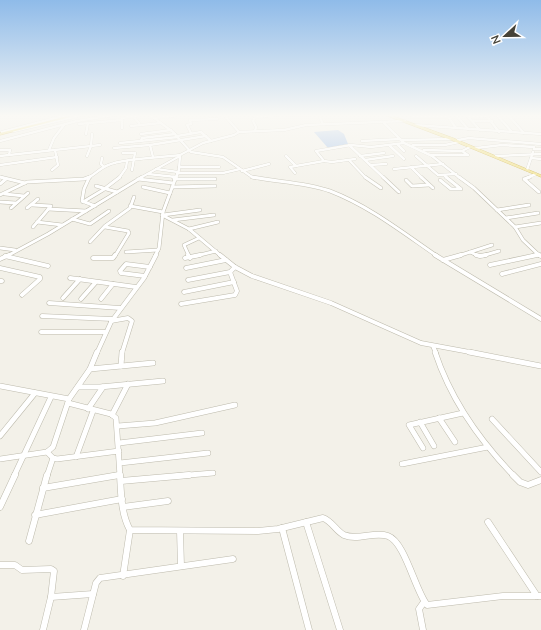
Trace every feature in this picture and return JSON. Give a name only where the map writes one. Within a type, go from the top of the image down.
[{"type":"highway","points":[[465,144],[540,175]]},
{"type":"highway","points":[[467,144],[528,170]]},
{"type":"street","points":[[49,150],[51,144]]},
{"type":"street","points":[[114,148],[155,144]]},
{"type":"street","points":[[184,144],[189,150],[196,153],[222,157],[252,177],[314,187],[346,197],[370,210],[443,260],[541,320]]},
{"type":"street","points":[[2,258],[48,234],[189,150],[203,144]]},
{"type":"street","points":[[411,144],[430,155],[474,188],[515,227],[523,240],[540,255]]},
{"type":"street","points":[[424,144],[447,144]]},
{"type":"street","points":[[530,144],[541,149]]},
{"type":"street","points":[[476,148],[502,145],[534,146],[540,144]]},
{"type":"street","points":[[150,145],[153,157]]},
{"type":"street","points":[[324,161],[316,151],[349,145],[368,147],[398,145],[404,151]]},
{"type":"street","points":[[349,145],[399,192]]},
{"type":"street","points":[[87,156],[91,146]]},
{"type":"street","points":[[0,156],[100,146]]},
{"type":"street","points":[[390,146],[404,159]]},
{"type":"street","points":[[528,170],[534,146]]},
{"type":"street","points":[[368,147],[372,153]]},
{"type":"street","points":[[421,150],[462,151],[470,147]]},
{"type":"street","points":[[0,150],[10,150],[9,155]]},
{"type":"street","points":[[52,170],[58,165],[56,150]]},
{"type":"street","points":[[430,155],[468,155],[462,151]]},
{"type":"street","points":[[123,153],[135,153],[132,170]]},
{"type":"street","points":[[358,154],[384,153]]},
{"type":"street","points":[[496,156],[541,154]]},
{"type":"street","points":[[0,177],[25,182],[42,180],[69,181],[88,178],[97,174],[104,167],[127,161],[153,157],[180,156]]},
{"type":"street","points":[[0,459],[46,452],[53,447],[68,401],[90,369],[111,320],[145,276],[158,250],[162,214],[179,167],[180,156]]},
{"type":"street","points":[[286,156],[296,166]]},
{"type":"street","points":[[365,160],[393,156]]},
{"type":"street","points":[[416,156],[438,175],[457,174]]},
{"type":"street","points":[[0,165],[57,157]]},
{"type":"street","points":[[102,158],[102,164],[104,167]]},
{"type":"street","points":[[531,158],[541,159]]},
{"type":"street","points":[[295,173],[290,167],[324,161],[332,162],[355,159]]},
{"type":"street","points":[[349,160],[369,181],[381,188]]},
{"type":"street","points":[[83,202],[114,183],[126,170],[127,161]]},
{"type":"street","points":[[156,169],[175,179],[241,170],[269,164]]},
{"type":"street","points":[[370,165],[386,164]]},
{"type":"street","points":[[394,169],[443,164]]},
{"type":"street","points":[[179,167],[219,167]]},
{"type":"street","points":[[411,167],[433,188]]},
{"type":"street","points":[[148,174],[215,186]]},
{"type":"street","points":[[440,180],[451,189],[461,189],[444,175]]},
{"type":"street","points":[[540,175],[524,179],[540,192]]},
{"type":"street","points":[[83,202],[84,189],[88,178]]},
{"type":"street","points":[[0,184],[6,179]]},
{"type":"street","points":[[138,179],[215,179]]},
{"type":"street","points":[[406,180],[412,186],[430,185]]},
{"type":"street","points":[[2,194],[25,182]]},
{"type":"street","points":[[96,186],[118,192]]},
{"type":"street","points":[[143,187],[170,192]]},
{"type":"street","points":[[532,192],[540,192]]},
{"type":"street","points":[[11,208],[28,193]]},
{"type":"street","points":[[2,194],[24,196]]},
{"type":"street","points":[[90,242],[104,227],[130,206],[134,198]]},
{"type":"street","points":[[27,208],[38,199]]},
{"type":"street","points":[[0,202],[16,203]]},
{"type":"street","points":[[83,202],[94,206]]},
{"type":"street","points":[[32,205],[50,205],[33,227]]},
{"type":"street","points":[[497,210],[529,205]]},
{"type":"street","points":[[130,206],[162,214],[189,229],[235,267],[259,279],[332,304],[410,339],[433,346],[541,366]]},
{"type":"street","points":[[48,208],[86,211]]},
{"type":"street","points":[[162,214],[200,210]]},
{"type":"street","points":[[72,219],[90,224],[110,211]]},
{"type":"street","points":[[506,218],[538,213]]},
{"type":"street","points":[[172,220],[214,215]]},
{"type":"street","points":[[37,222],[63,225]]},
{"type":"street","points":[[189,229],[218,222]]},
{"type":"street","points":[[515,227],[541,223]]},
{"type":"street","points":[[93,258],[113,258],[129,233],[128,231],[104,227]]},
{"type":"street","points":[[190,258],[184,245],[199,238]]},
{"type":"street","points":[[443,260],[492,245]]},
{"type":"street","points":[[0,248],[15,250]]},
{"type":"street","points":[[126,252],[158,250]]},
{"type":"street","points":[[184,258],[190,258],[216,251]]},
{"type":"street","points":[[470,252],[480,256],[499,251]]},
{"type":"street","points":[[490,265],[540,255]]},
{"type":"street","points":[[2,258],[48,266]]},
{"type":"street","points":[[186,268],[226,260]]},
{"type":"street","points":[[145,276],[121,273],[120,271],[126,264],[150,267]]},
{"type":"street","points":[[502,274],[541,264]]},
{"type":"street","points":[[188,280],[230,272],[235,267]]},
{"type":"street","points":[[0,268],[40,277],[40,279],[22,295]]},
{"type":"street","points":[[181,304],[235,295],[237,291],[230,272]]},
{"type":"street","points":[[70,278],[136,288]]},
{"type":"street","points":[[62,298],[80,279]]},
{"type":"street","points":[[81,299],[96,282]]},
{"type":"street","points":[[184,292],[234,282]]},
{"type":"street","points":[[102,299],[114,284]]},
{"type":"street","points":[[49,303],[120,308]]},
{"type":"street","points":[[42,316],[111,320],[128,318],[132,320],[122,349],[121,366]]},
{"type":"street","points":[[41,332],[105,332]]},
{"type":"street","points":[[433,346],[444,380],[463,413],[488,447],[520,482],[528,485],[541,480]]},
{"type":"street","points":[[90,369],[153,363]]},
{"type":"street","points":[[78,387],[103,387],[163,381]]},
{"type":"street","points":[[112,415],[128,384]]},
{"type":"street","points":[[0,386],[68,401],[90,410],[112,415],[116,418],[118,426],[122,499],[125,520],[130,530],[123,576]]},
{"type":"street","points":[[76,457],[90,410],[103,387]]},
{"type":"street","points":[[0,436],[34,393]]},
{"type":"street","points":[[0,507],[51,397]]},
{"type":"street","points":[[118,426],[155,423],[235,405]]},
{"type":"street","points":[[423,448],[409,427],[410,424],[463,413]]},
{"type":"street","points":[[438,418],[455,442]]},
{"type":"street","points":[[492,419],[541,472]]},
{"type":"street","points":[[420,422],[434,446]]},
{"type":"street","points":[[119,442],[202,433]]},
{"type":"street","points":[[402,464],[488,447]]},
{"type":"street","points":[[46,452],[53,458],[76,457],[119,451]]},
{"type":"street","points":[[120,462],[208,454]]},
{"type":"street","points":[[29,541],[35,515],[53,458]]},
{"type":"street","points":[[43,488],[121,478],[213,473]]},
{"type":"street","points":[[35,515],[122,499]]},
{"type":"street","points":[[123,507],[168,501]]},
{"type":"street","points":[[130,530],[258,530],[282,528],[327,519],[337,531],[346,536],[371,537],[386,535],[393,539],[410,570],[424,602],[430,605],[503,596],[539,596]]},
{"type":"street","points":[[306,522],[340,630]]},
{"type":"street","points":[[488,522],[539,596]]},
{"type":"street","points":[[282,528],[310,630]]},
{"type":"street","points":[[180,531],[181,566]]},
{"type":"street","points":[[84,630],[96,582],[100,578],[123,576],[233,559]]},
{"type":"street","points":[[0,565],[15,565],[22,570],[51,569],[55,574],[43,630]]},
{"type":"street","points":[[51,597],[93,594]]},
{"type":"street","points":[[423,630],[419,609],[424,602]]},
{"type":"water","points":[[325,144],[346,144],[328,148]]}]
